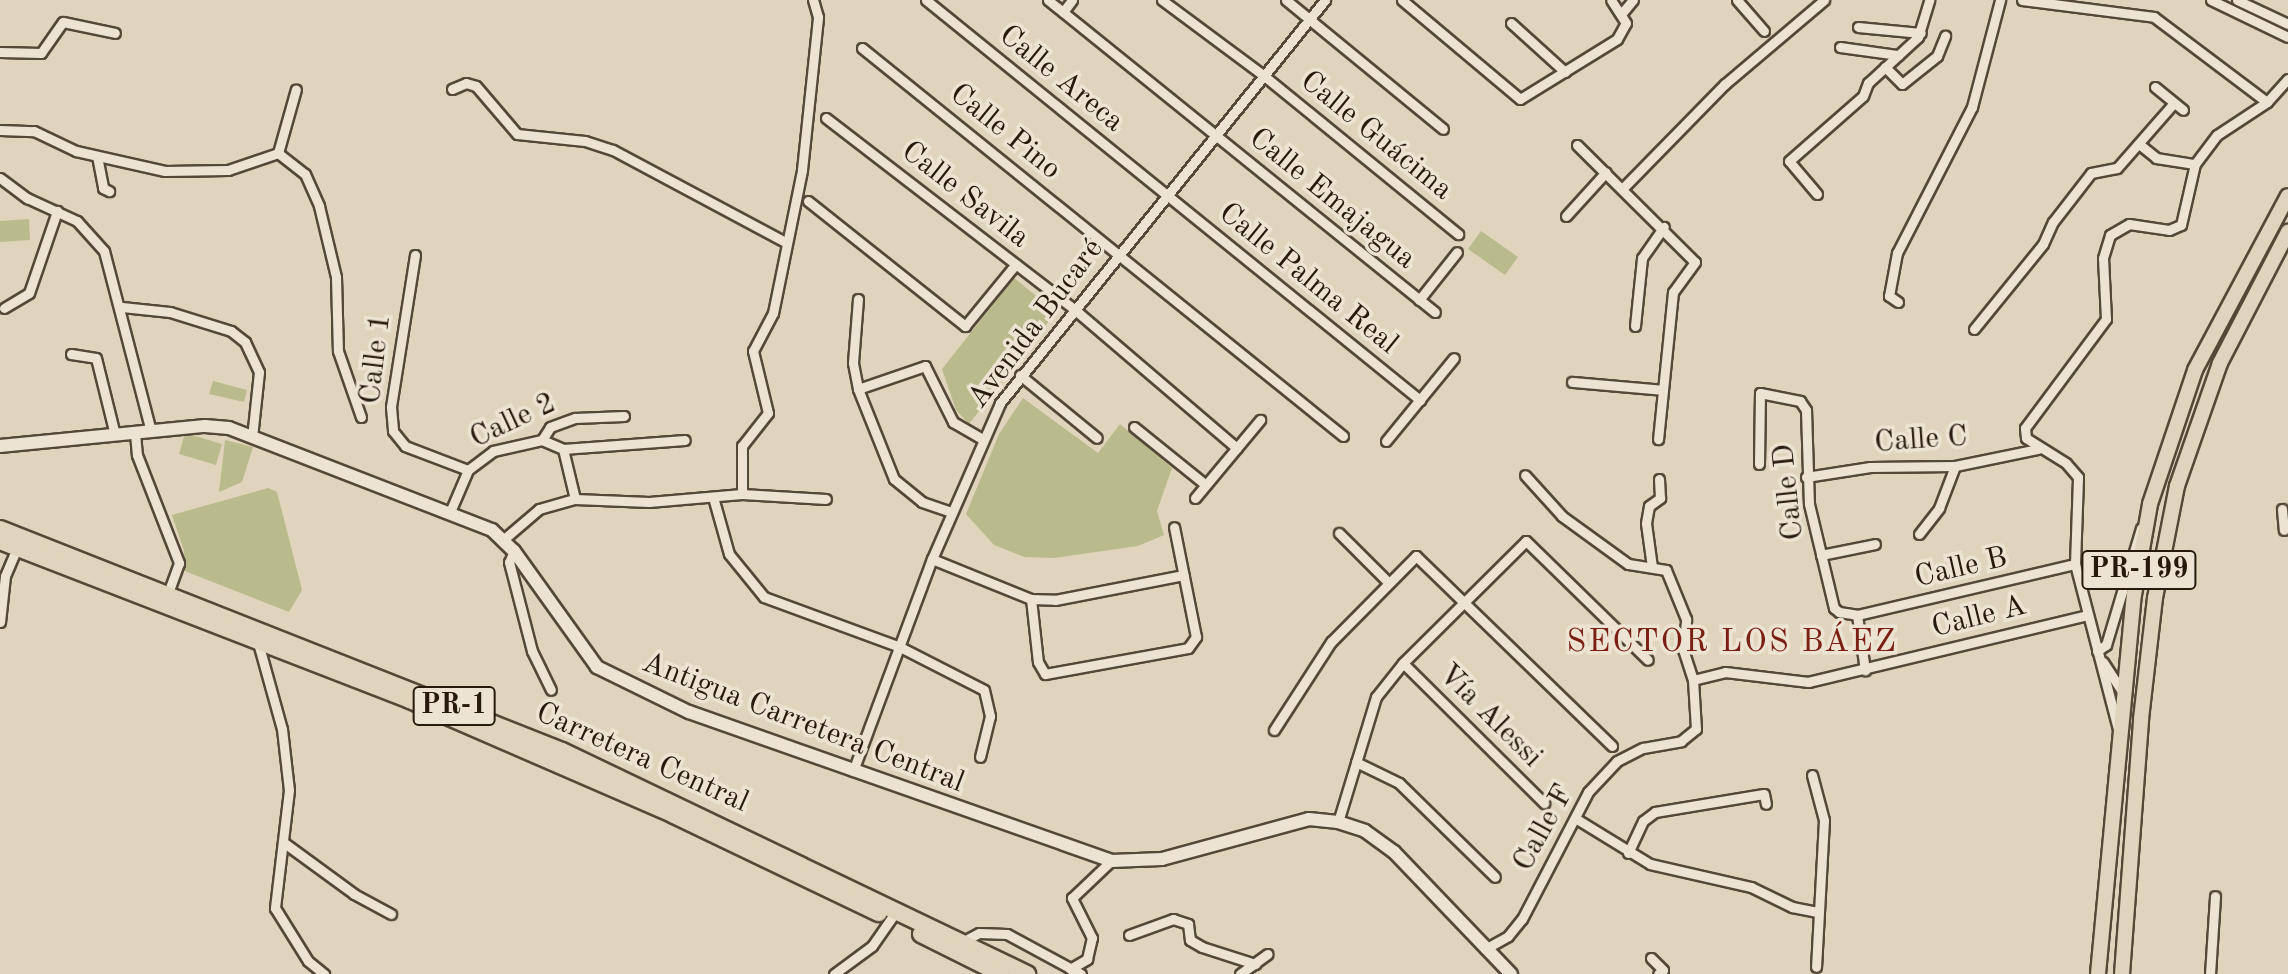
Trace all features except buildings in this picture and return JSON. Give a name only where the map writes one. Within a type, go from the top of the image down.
[{"type":"highway","name":"Carretera Central","points":[[0,529],[168,593],[259,634]]},
{"type":"highway","name":"Carretera Central","points":[[0,541],[259,634],[562,751],[894,914],[1001,974]]},
{"type":"highway","name":"Carretera Central","points":[[894,914],[962,942],[1027,974]]},
{"type":"main road","name":"PR-199","points":[[2098,974],[2124,694],[2150,504],[2195,370],[2288,196]]},
{"type":"main road","name":"PR-199","points":[[2122,974],[2155,598],[2177,486],[2220,363],[2288,232]]},
{"type":"main road","points":[[2124,694],[2134,710],[2130,764],[2136,792]]},
{"type":"street","points":[[742,494],[742,446],[763,421],[769,403],[752,361],[753,351],[773,313],[802,170],[818,17],[813,0]]},
{"type":"street","name":"Calle Areca","points":[[926,0],[1167,195]]},
{"type":"street","name":"Calle Emajagua","points":[[1048,0],[1435,312]]},
{"type":"street","points":[[1063,12],[1072,0]]},
{"type":"street","name":"Calle Guácima","points":[[1162,0],[1263,75],[1458,234]]},
{"type":"street","points":[[1286,0],[1443,129]]},
{"type":"street","name":"Avenida Bucaré","points":[[853,771],[981,438],[1020,375],[1325,0]]},
{"type":"street","points":[[1402,0],[1511,96],[1520,99],[1617,39],[1623,15],[1633,0]]},
{"type":"street","points":[[1611,0],[1623,15]]},
{"type":"street","points":[[1737,0],[1764,31]]},
{"type":"street","points":[[1623,188],[1725,84],[1824,0]]},
{"type":"street","points":[[1817,194],[1789,161],[1863,96],[1885,67],[1921,33],[1929,0]]},
{"type":"street","points":[[1898,302],[1889,296],[1897,253],[1972,107],[2000,0]]},
{"type":"street","points":[[2022,0],[2154,17],[2267,102]]},
{"type":"street","points":[[2211,0],[2288,37]]},
{"type":"street","points":[[2237,0],[2288,24]]},
{"type":"street","points":[[0,52],[41,53],[63,22],[115,33]]},
{"type":"street","points":[[1511,23],[1565,72]]},
{"type":"street","points":[[1858,27],[1921,33]]},
{"type":"street","points":[[1885,67],[1902,84],[1937,56],[1945,36]]},
{"type":"street","points":[[1840,47],[1898,55]]},
{"type":"street","name":"Calle Pino","points":[[862,48],[1343,436]]},
{"type":"street","points":[[2120,734],[2075,564],[2078,477],[2066,463],[2038,449],[2026,438],[2028,418],[2063,383],[2106,319],[2103,258],[2110,235],[2129,224],[2169,230],[2181,225],[2195,164],[2217,135],[2267,102],[2288,79]]},
{"type":"street","points":[[452,89],[466,83],[476,86],[517,134],[585,141],[613,150],[785,242]]},
{"type":"street","points":[[2155,87],[2183,110]]},
{"type":"street","points":[[278,153],[296,89]]},
{"type":"street","points":[[1974,329],[2043,244],[2053,222],[2091,173],[2117,168],[2174,103]]},
{"type":"street","name":"Calle Savila","points":[[826,118],[1074,309],[1237,448]]},
{"type":"street","points":[[0,130],[34,131],[97,156],[165,171],[228,170],[278,153]]},
{"type":"street","points":[[2139,144],[2156,158],[2195,164]]},
{"type":"street","points":[[1577,145],[1664,227],[1695,262],[1673,292],[1658,439]]},
{"type":"street","points":[[278,153],[305,174],[319,206],[336,277],[338,351],[361,417]]},
{"type":"street","points":[[97,156],[103,188],[109,191]]},
{"type":"street","points":[[1566,216],[1606,172]]},
{"type":"street","points":[[0,178],[77,221],[104,251],[122,307],[151,431]]},
{"type":"street","name":"Calle Palma Real","points":[[1167,195],[1420,400]]},
{"type":"street","points":[[808,201],[965,326],[1016,264]]},
{"type":"street","points":[[4,308],[29,293],[57,211]]},
{"type":"street","points":[[1635,326],[1642,258],[1664,227]]},
{"type":"street","name":"Calle Emajagua","points":[[1419,300],[1457,252]]},
{"type":"street","name":"Calle 1","points":[[415,255],[391,407],[393,431],[405,446],[468,470]]},
{"type":"street","points":[[858,299],[853,363],[858,389],[894,479],[922,502],[951,512]]},
{"type":"street","points":[[122,307],[170,312],[231,331],[245,342],[259,372],[252,437]]},
{"type":"street","points":[[71,354],[96,358],[115,435]]},
{"type":"street","points":[[1386,441],[1454,358]]},
{"type":"street","points":[[858,389],[925,366],[953,422],[981,438]]},
{"type":"street","points":[[1020,375],[1097,438]]},
{"type":"street","points":[[1572,382],[1663,390]]},
{"type":"street","name":"Calle D","points":[[1759,464],[1760,393],[1784,395],[1800,401],[1806,410],[1806,477],[1834,608],[1857,615]]},
{"type":"street","name":"Calle 2","points":[[450,512],[468,470],[493,451],[542,440],[550,427],[575,418],[624,416]]},
{"type":"street","points":[[1195,498],[1260,420]]},
{"type":"street","name":"Antigua Carretera Central","points":[[0,446],[205,426],[252,437],[450,512],[504,539],[584,654],[609,677],[689,712],[1111,861],[1162,859],[1309,819],[1338,822],[1365,831],[1394,852],[1511,974]]},
{"type":"street","points":[[1134,427],[1206,485]]},
{"type":"street","points":[[135,433],[137,455],[179,563],[168,593]]},
{"type":"street","points":[[542,440],[563,449],[685,440]]},
{"type":"street","points":[[563,449],[575,499]]},
{"type":"street","name":"Calle C","points":[[1806,477],[1870,467],[1955,466],[2038,449]]},
{"type":"street","points":[[1919,534],[1939,508],[1955,466]]},
{"type":"street","name":"Calle F","points":[[1485,949],[1508,936],[1522,919],[1588,792],[1617,761],[1695,733],[1693,680],[1683,650],[1686,619],[1666,570],[1628,564],[1562,516],[1525,475]]},
{"type":"street","points":[[1652,567],[1646,523],[1649,506],[1660,498],[1659,479]]},
{"type":"street","points":[[504,539],[539,509],[575,499],[649,502],[742,494],[826,499]]},
{"type":"street","points":[[713,497],[729,554],[764,597],[900,647],[984,690],[990,716],[980,757]]},
{"type":"street","points":[[2099,655],[2106,645],[2150,504]]},
{"type":"street","points":[[1031,599],[1038,662],[1045,674],[1057,675],[1188,648],[1196,637],[1174,527]]},
{"type":"street","points":[[1339,533],[1388,582]]},
{"type":"street","points":[[1338,822],[1376,697],[1403,663],[1526,541],[1648,660]]},
{"type":"street","points":[[1821,555],[1875,544]]},
{"type":"street","points":[[0,622],[5,576],[17,548]]},
{"type":"street","points":[[514,551],[509,562],[532,651],[551,690]]},
{"type":"street","points":[[1274,730],[1331,642],[1416,556],[1612,746]]},
{"type":"street","points":[[932,559],[1031,599],[1055,600],[1184,575]]},
{"type":"street","name":"Calle B","points":[[1857,615],[2075,564]]},
{"type":"street","points":[[1857,615],[1865,670]]},
{"type":"street","name":"Calle A","points":[[1693,680],[1725,672],[1808,682],[2087,615]]},
{"type":"street","points":[[259,634],[288,766],[275,908],[308,961],[324,974]]},
{"type":"street","points":[[2099,655],[2124,694]]},
{"type":"street","name":"Vía Alessi","points":[[1403,663],[1544,803]]},
{"type":"street","points":[[1356,762],[1399,783],[1495,877]]},
{"type":"street","points":[[1812,775],[1824,820],[1816,967]]},
{"type":"street","points":[[1628,853],[1643,821],[1655,812],[1764,794],[1766,804]]},
{"type":"street","points":[[1575,818],[1628,853],[1672,873],[1751,887],[1792,907],[1818,912]]},
{"type":"street","points":[[283,842],[354,894],[391,914]]},
{"type":"street","points":[[1070,969],[1087,959],[1092,938],[1072,898],[1111,861]]},
{"type":"street","points":[[2210,974],[2215,896]]},
{"type":"street","points":[[834,974],[872,946],[894,914]]},
{"type":"street","points":[[1129,935],[1173,919],[1188,924],[1190,940],[1202,947],[1255,964]]},
{"type":"street","points":[[962,942],[979,933],[1007,934],[1081,974]]},
{"type":"street","points":[[1240,974],[1268,954]]},
{"type":"street","points":[[1651,958],[1663,970],[1658,974]]},
{"type":"green space","points":[[29,219],[30,240],[0,242],[0,221]]},
{"type":"green space","points":[[1481,231],[1518,257],[1505,275],[1468,249]]},
{"type":"green space","points":[[1014,278],[1056,312],[969,424],[956,410],[942,369]]},
{"type":"green space","points":[[213,381],[247,390],[244,402],[209,394]]},
{"type":"green space","points":[[1023,398],[1098,453],[1120,424],[1172,468],[1157,511],[1164,535],[1138,546],[1054,558],[1024,557],[994,545],[966,514],[999,434]]},
{"type":"green space","points":[[185,433],[222,444],[216,465],[179,454]]},
{"type":"green space","points":[[225,440],[253,447],[242,482],[219,492]]},
{"type":"green space","points":[[268,488],[277,492],[302,590],[289,612],[182,570],[184,551],[172,515]]},
{"type":"district","name":"SECTOR LOS BÁEZ","points":[[1732,643]]}]
